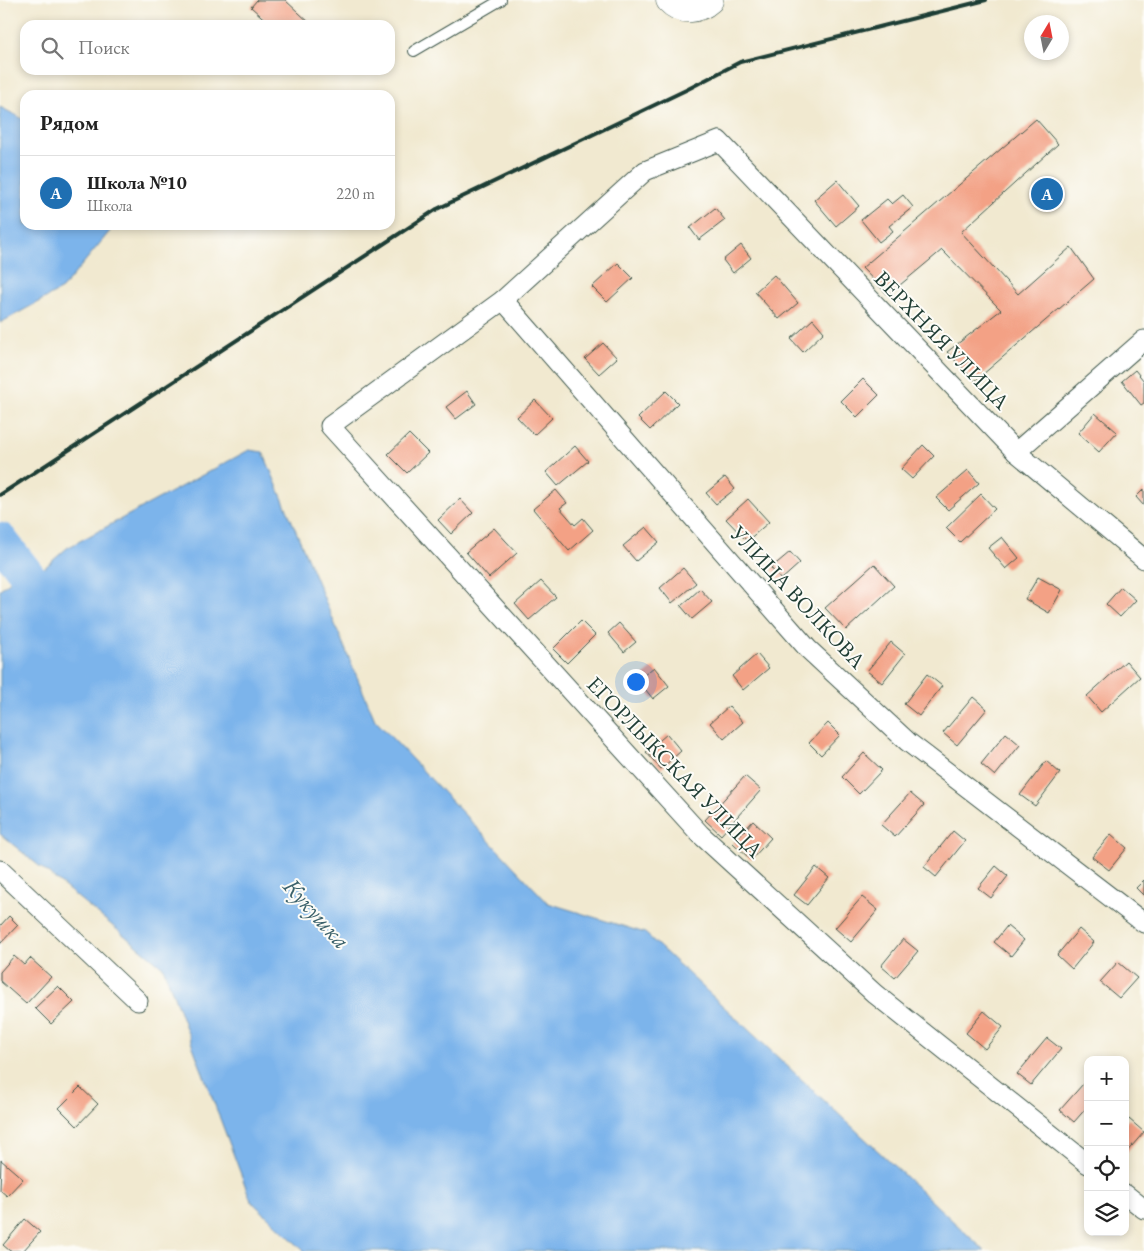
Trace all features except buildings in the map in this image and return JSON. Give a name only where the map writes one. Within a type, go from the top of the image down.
[{"type":"main road","points":[[684,3],[731,0]]},
{"type":"street","name":"ВЕРХНЯЯ УЛИЦА","points":[[503,300],[645,171],[719,141],[1016,452],[1144,559]]},
{"type":"street","name":"ЕГОРЛЫКСКАЯ УЛИЦА","points":[[503,300],[330,426],[700,834],[875,994],[1084,1161]]},
{"type":"street","name":"УЛИЦА ВОЛКОВА","points":[[503,300],[808,649],[908,742],[1144,923]]},
{"type":"street","points":[[1016,452],[1144,340]]},
{"type":"street","points":[[0,870],[138,1001]]},
{"type":"street","points":[[1129,1197],[1144,1209]]},
{"type":"lane","points":[[414,51],[501,0]]},
{"type":"water","points":[[0,107],[20,117],[20,230],[111,230],[62,289],[0,323]]},
{"type":"water","points":[[249,450],[263,452],[375,720],[548,903],[645,933],[985,1251],[304,1251],[251,1201],[163,967],[0,834],[0,589],[15,578],[42,570],[67,548]]},
{"type":"waterway","name":"Кукушка","points":[[0,540],[57,613]]},
{"type":"railway","points":[[0,495],[437,209],[688,89],[740,62],[986,0]]},
{"type":"place","name":"Школа №10","points":[[1047,194]]}]
